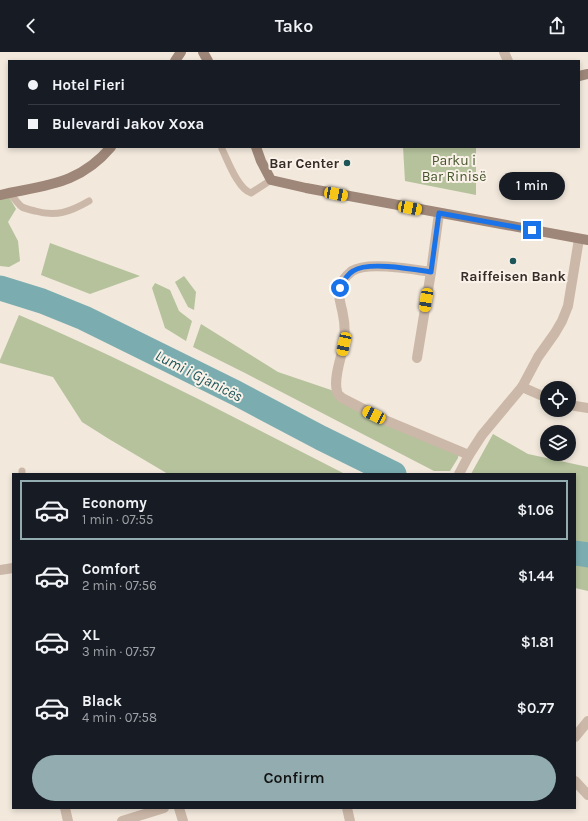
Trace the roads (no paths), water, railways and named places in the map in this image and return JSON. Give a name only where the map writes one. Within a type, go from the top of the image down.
[{"type":"main road","points":[[5,194],[30,190],[61,182],[78,175],[96,163],[110,148]]},
{"type":"main road","points":[[256,148],[271,180],[306,188],[583,239]]},
{"type":"street","points":[[417,358],[439,213]]},
{"type":"street","points":[[460,473],[494,420],[522,387],[538,357],[555,333],[568,306],[583,239]]},
{"type":"street","points":[[431,272],[388,267],[360,267],[344,279],[339,294],[343,314],[344,344],[336,383],[337,392],[342,398],[467,460]]},
{"type":"street","points":[[522,387],[540,395]]},
{"type":"street","points":[[576,405],[588,408]]},
{"type":"street","points":[[0,570],[12,568]]},
{"type":"street","points":[[576,736],[588,721]]},
{"type":"street","points":[[576,781],[588,795]]},
{"type":"street","points":[[65,809],[68,821]]},
{"type":"street","points":[[122,821],[161,809]]},
{"type":"street","points":[[179,809],[183,821]]},
{"type":"street","points":[[347,809],[350,821]]},
{"type":"lane","points":[[222,149],[245,191],[251,193],[271,180]]},
{"type":"lane","points":[[5,194],[22,207],[54,214],[75,210],[89,201]]},
{"type":"waterway","name":"Lumi i Gjanicës","points":[[0,288],[42,301],[84,318],[236,393],[321,438],[392,473]]},
{"type":"waterway","name":"Lumi i Gjanicës","points":[[576,553],[588,555]]},
{"type":"place","name":"Bar Center","points":[[347,163]]},
{"type":"place","name":"Raiffeisen Bank","points":[[513,261]]},
{"type":"park label","name":"Parku i Bar Rinisë","points":[[454,168]]}]
